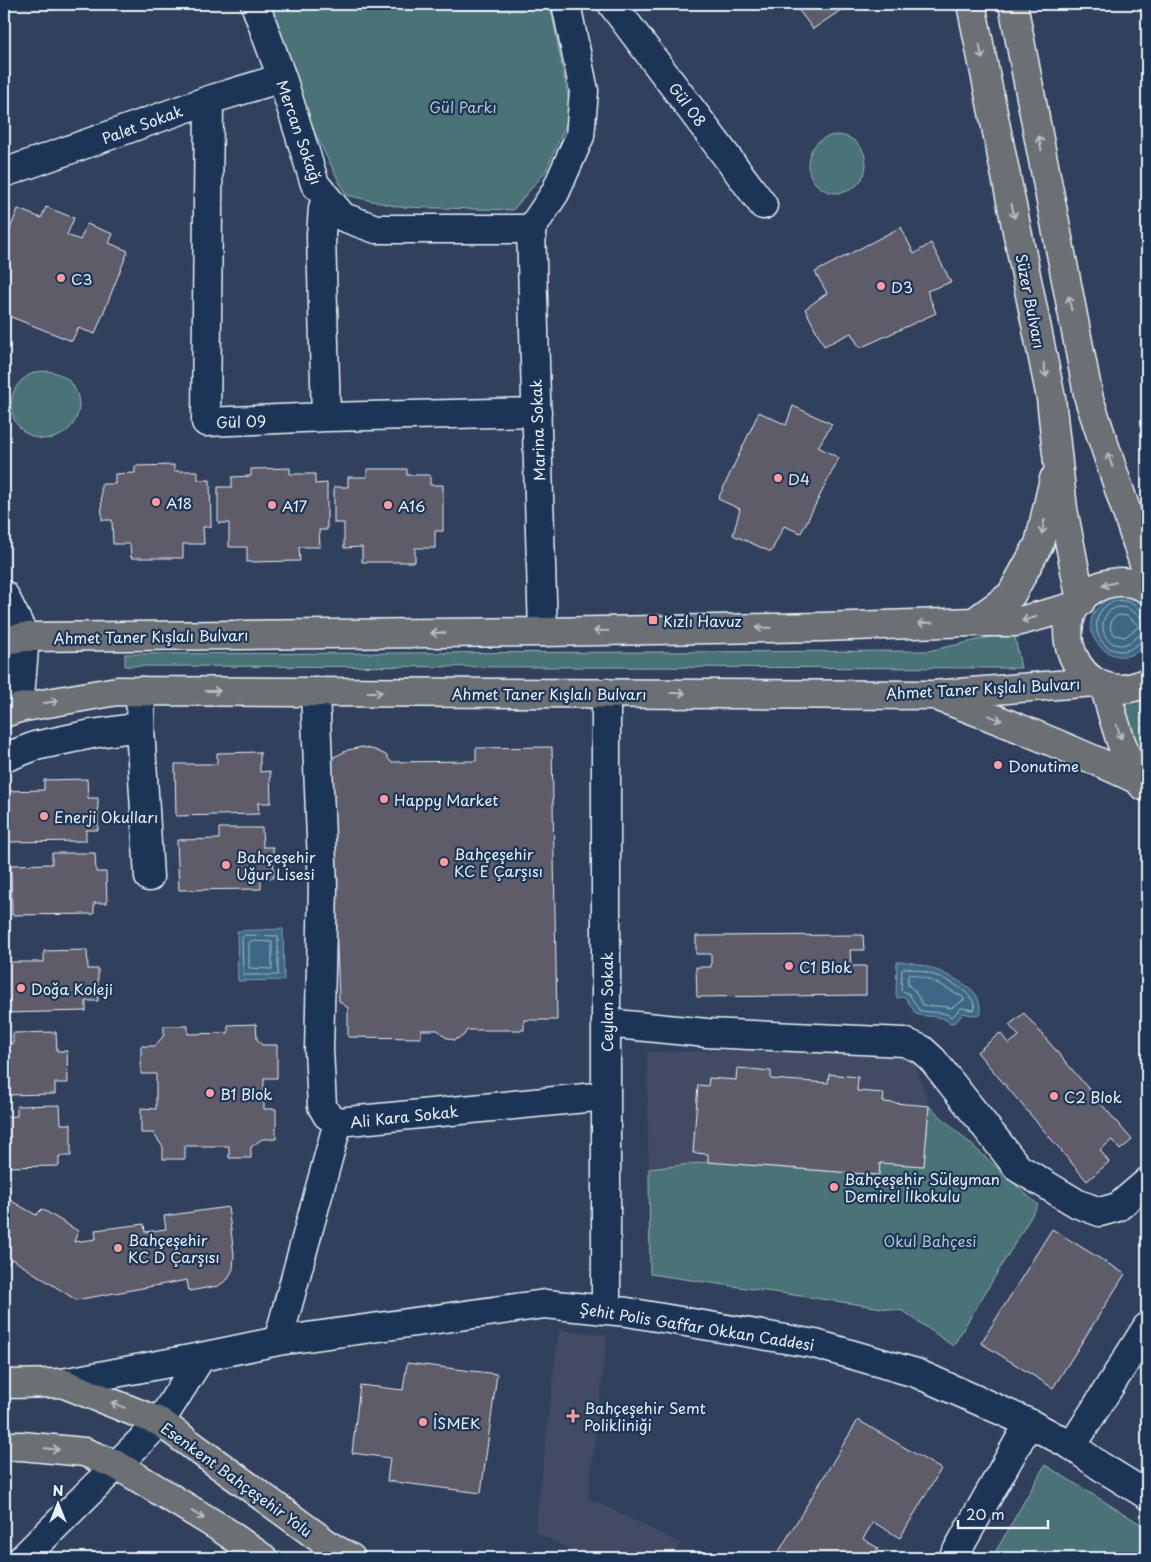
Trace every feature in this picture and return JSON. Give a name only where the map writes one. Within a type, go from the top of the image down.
[{"type":"main road","name":"Süzer Bulvarı","points":[[972,4],[1051,398],[1057,463],[1079,603]]},
{"type":"main road","points":[[1013,4],[1089,399],[1147,573]]},
{"type":"main road","points":[[974,622],[1011,595],[1039,544],[1057,463]]},
{"type":"main road","points":[[1122,494],[1147,510]]},
{"type":"main road","points":[[1142,786],[1124,749],[1100,684],[1079,668],[1075,662],[1068,634],[1070,620],[1079,603],[1086,595],[1098,587],[1126,582],[1141,585],[1147,589]]},
{"type":"main road","name":"Ahmet Taner Kışlalı Bulvarı","points":[[15,638],[543,632],[1016,622],[1079,603]]},
{"type":"main road","name":"Ahmet Taner Kışlalı Bulvarı","points":[[12,710],[117,690],[933,694],[1100,684],[1124,689],[1147,682]]},
{"type":"main road","points":[[933,694],[1087,755],[1142,786]]},
{"type":"main road","name":"Esenkent Bahçeşehir Yolu","points":[[4,1384],[62,1383],[160,1422],[333,1548],[351,1558]]},
{"type":"main road","points":[[4,1446],[84,1452],[117,1465],[222,1529],[264,1558]]},
{"type":"street","name":"Mercan Sokağı","points":[[255,4],[282,78],[315,184],[343,217],[376,229],[531,229]]},
{"type":"street","points":[[531,229],[556,192],[580,136],[584,91],[566,4]]},
{"type":"street","name":"Gül 08","points":[[612,4],[763,205]]},
{"type":"street","name":"Palet Sokak","points":[[4,173],[209,100],[282,78]]},
{"type":"street","name":"Gül 09","points":[[209,100],[206,422],[537,412]]},
{"type":"street","points":[[326,417],[321,235],[323,208],[327,198]]},
{"type":"street","name":"Marina Sokak","points":[[531,229],[543,632]]},
{"type":"street","points":[[4,595],[15,638],[12,710]]},
{"type":"street","points":[[140,690],[140,727],[149,877]]},
{"type":"street","points":[[315,692],[323,887],[319,1050],[322,1106],[327,1115],[338,1122]]},
{"type":"street","name":"Ceylan Sokak","points":[[606,693],[606,1310]]},
{"type":"street","points":[[4,758],[34,746],[92,734],[140,727]]},
{"type":"street","points":[[606,1023],[707,1033],[904,1042],[921,1050],[933,1060],[1018,1168],[1078,1204],[1100,1212],[1118,1207],[1147,1182]]},
{"type":"street","name":"Ali Kara Sokak","points":[[278,1341],[338,1122],[606,1096]]},
{"type":"street","name":"Şehit Polis Gaffar Okkan Caddesi","points":[[62,1383],[278,1341],[545,1304],[627,1312],[815,1344],[916,1373],[1029,1424],[1072,1446],[1147,1495]]},
{"type":"street","points":[[1072,1446],[1147,1328]]},
{"type":"street","points":[[23,1558],[160,1422],[201,1357]]},
{"type":"street","points":[[953,1558],[1029,1424]]},
{"type":"shaded area","name":"Okul Bahçesi","points":[[910,1049],[929,1106],[1038,1205],[953,1346],[903,1311],[650,1274],[647,1052]]},
{"type":"shaded area","name":"Bahçeşehir Semt Polikliniği","points":[[559,1330],[607,1335],[588,1498],[680,1543],[672,1558],[587,1558],[535,1532]]},
{"type":"green space","name":"Gül Parkı","points":[[270,4],[550,4],[571,112],[546,171],[513,210],[399,207],[346,195],[304,112]]},
{"type":"green space","points":[[831,135],[843,135],[858,143],[866,158],[866,170],[858,185],[843,193],[831,193],[816,185],[808,170],[808,158],[816,143]]},
{"type":"green space","points":[[38,371],[52,371],[64,376],[74,386],[79,398],[79,412],[74,424],[64,434],[52,439],[38,439],[26,434],[16,424],[11,412],[11,398],[16,386],[26,376]]},
{"type":"green space","points":[[1014,632],[1021,668],[125,666],[125,654],[928,651]]},
{"type":"green space","points":[[1147,690],[1147,759],[1124,721],[1114,699]]},
{"type":"green space","name":"Okul Bahçesi","points":[[929,1106],[1038,1205],[953,1346],[903,1311],[650,1274],[649,1169],[708,1162],[878,1175],[880,1163],[924,1166]]},
{"type":"green space","points":[[1045,1465],[1147,1528],[1147,1558],[992,1558]]},
{"type":"water","points":[[1115,596],[1127,596],[1141,602],[1147,623],[1147,642],[1134,653],[1120,656],[1108,652],[1098,644],[1092,632],[1091,619],[1099,606]]},
{"type":"water","points":[[283,929],[284,980],[238,981],[237,931]]},
{"type":"water","points":[[897,962],[920,964],[962,983],[976,994],[981,1014],[963,1013],[956,1022],[950,1023],[943,1018],[916,1014],[905,997],[897,998]]},
{"type":"building","points":[[794,4],[850,4],[813,29]]},
{"type":"building","name":"C3","points":[[46,207],[74,218],[67,235],[80,240],[87,224],[113,234],[109,243],[128,251],[95,334],[78,328],[72,341],[6,315],[9,306],[4,304],[4,244],[18,209],[41,218]]},
{"type":"building","points":[[1147,223],[1147,247],[1143,246]]},
{"type":"building","name":"D3","points":[[901,227],[914,254],[931,243],[951,282],[927,291],[936,313],[860,348],[851,333],[824,346],[805,309],[827,293],[815,272]]},
{"type":"building","name":"D4","points":[[793,406],[832,424],[818,447],[839,458],[801,533],[784,526],[771,552],[733,535],[740,509],[718,499],[759,412],[786,425]]},
{"type":"building","name":"A18","points":[[174,465],[174,471],[198,471],[198,480],[210,480],[211,527],[203,527],[204,544],[183,544],[183,558],[131,558],[130,544],[113,544],[112,520],[102,520],[101,484],[115,484],[115,474],[135,473],[135,466]]},
{"type":"building","name":"A17","points":[[290,468],[290,474],[315,474],[315,484],[327,483],[327,530],[319,530],[320,547],[299,547],[300,561],[247,562],[247,547],[229,547],[229,523],[218,523],[218,487],[232,487],[232,477],[251,476],[251,469]]},
{"type":"building","name":"A16","points":[[367,469],[407,469],[407,475],[430,475],[430,485],[443,485],[443,531],[435,531],[435,548],[415,548],[415,562],[362,562],[362,547],[344,548],[344,523],[334,523],[334,487],[348,487],[348,477],[367,477]]},
{"type":"building","name":"Bahçeşehir KC E Çarşısı","points":[[362,747],[386,755],[391,762],[476,761],[476,748],[552,747],[557,1020],[524,1020],[524,1030],[467,1030],[463,1036],[454,1040],[445,1037],[438,1030],[421,1030],[421,1038],[348,1037],[348,1008],[339,1001],[330,759],[348,750]]},
{"type":"building","points":[[260,752],[260,772],[270,771],[271,803],[258,803],[259,814],[176,816],[175,764],[217,764],[217,753]]},
{"type":"building","points":[[87,779],[88,798],[98,798],[98,830],[86,830],[86,841],[4,842],[4,791],[44,790],[44,780]]},
{"type":"building","points":[[219,828],[262,828],[263,847],[273,847],[274,878],[261,878],[261,889],[179,890],[177,840],[219,839]]},
{"type":"building","points":[[52,853],[95,853],[96,872],[106,872],[107,903],[94,903],[94,914],[12,915],[11,865],[52,864]]},
{"type":"building","name":"C1 Blok","points":[[863,935],[864,950],[850,950],[851,966],[866,966],[866,995],[697,997],[696,967],[711,967],[711,954],[696,954],[696,936]]},
{"type":"building","points":[[87,950],[88,969],[98,969],[98,1001],[86,1001],[86,1011],[4,1013],[4,962],[44,962],[44,951]]},
{"type":"building","name":"C2 Blok","points":[[1024,1013],[1132,1140],[1120,1150],[1112,1140],[1100,1150],[1109,1162],[1087,1181],[977,1052],[1000,1033],[1009,1044],[1019,1036],[1009,1025]]},
{"type":"building","name":"B1 Blok","points":[[256,1024],[257,1039],[262,1045],[277,1045],[277,1078],[264,1078],[264,1109],[276,1109],[276,1139],[262,1139],[251,1147],[251,1158],[229,1158],[229,1146],[185,1146],[185,1159],[163,1159],[163,1147],[153,1133],[141,1133],[141,1108],[156,1109],[156,1074],[141,1074],[141,1046],[155,1046],[164,1035],[164,1026],[188,1026],[188,1034],[228,1033],[228,1025]]},
{"type":"building","points":[[56,1032],[57,1051],[67,1051],[68,1083],[55,1083],[55,1094],[4,1095],[4,1044],[13,1043],[13,1033]]},
{"type":"building","points":[[737,1068],[771,1071],[771,1079],[828,1083],[829,1074],[858,1077],[857,1091],[884,1093],[883,1102],[929,1106],[924,1166],[880,1163],[879,1175],[708,1162],[708,1154],[693,1153],[698,1085],[708,1086],[709,1078],[736,1080]]},
{"type":"building","points":[[60,1105],[61,1124],[71,1124],[71,1156],[59,1156],[59,1166],[4,1167],[4,1117],[17,1116],[17,1106]]},
{"type":"building","name":"Bahçeşehir KC D Çarşısı","points":[[8,1199],[36,1215],[42,1209],[78,1231],[74,1242],[96,1239],[95,1230],[144,1224],[145,1232],[166,1229],[164,1216],[228,1207],[234,1254],[233,1269],[228,1279],[218,1286],[189,1291],[187,1280],[76,1300],[12,1259],[4,1269],[4,1205]]},
{"type":"building","points":[[1052,1229],[1125,1274],[1053,1388],[981,1343]]},
{"type":"building","name":"İSMEK","points":[[407,1363],[497,1374],[481,1493],[387,1481],[390,1458],[352,1453],[360,1385],[403,1390]]},
{"type":"building","points":[[858,1420],[941,1469],[900,1538],[873,1522],[863,1539],[878,1548],[872,1558],[775,1558]]},
{"type":"place","name":"C3","points":[[61,278]]},
{"type":"place","name":"D3","points":[[881,286]]},
{"type":"place","name":"D4","points":[[778,478]]},
{"type":"place","name":"A18","points":[[156,502]]},
{"type":"place","name":"A17","points":[[272,505]]},
{"type":"place","name":"A16","points":[[388,505]]},
{"type":"place","name":"Kızlı Havuz","points":[[653,620]]},
{"type":"place","name":"Donutime","points":[[998,765]]},
{"type":"place","name":"Happy Market","points":[[384,799]]},
{"type":"place","name":"Enerji Okulları","points":[[44,816]]},
{"type":"place","name":"Bahçeşehir KC E Çarşısı","points":[[444,862]]},
{"type":"place","name":"Bahçeşehir Uğur Lisesi","points":[[226,865]]},
{"type":"place","name":"C1 Blok","points":[[789,966]]},
{"type":"place","name":"Doğa Koleji","points":[[21,988]]},
{"type":"place","name":"B1 Blok","points":[[210,1093]]},
{"type":"place","name":"C2 Blok","points":[[1054,1096]]},
{"type":"place","name":"Bahçeşehir Süleyman Demirel İlkokulu","points":[[834,1187]]},
{"type":"place","name":"Bahçeşehir KC D Çarşısı","points":[[118,1248]]},
{"type":"place","name":"Bahçeşehir Semt Polikliniği","points":[[573,1416]]},
{"type":"place","name":"İSMEK","points":[[423,1422]]}]
